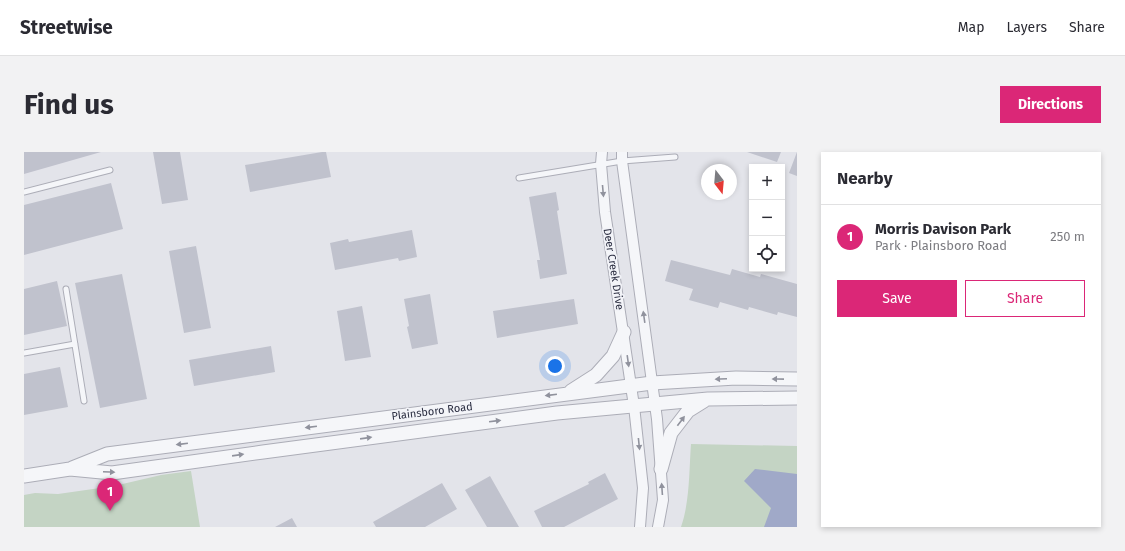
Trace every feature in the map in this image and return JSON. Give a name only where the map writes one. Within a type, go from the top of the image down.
[{"type":"street","name":"Deer Creek Drive","points":[[602,152],[601,164],[605,212],[624,332],[643,488],[640,527]]},
{"type":"street","name":"Deer Creek Drive","points":[[622,157],[655,403],[663,500],[658,527]]},
{"type":"street","points":[[568,393],[596,375],[613,356],[624,332]]},
{"type":"street","name":"Plainsboro Road","points":[[24,476],[70,469],[107,454],[568,393],[652,383],[736,378],[797,379]]},
{"type":"street","name":"Plainsboro Road","points":[[70,469],[112,473],[557,413],[655,403],[708,399],[797,398]]},
{"type":"street","points":[[660,469],[671,433],[688,411],[708,399]]},
{"type":"lane","points":[[519,178],[601,164],[622,157],[675,157]]},
{"type":"lane","points":[[24,192],[110,170]]},
{"type":"lane","points":[[66,289],[84,401]]},
{"type":"lane","points":[[24,354],[75,344]]},
{"type":"green space","points":[[691,444],[797,446],[797,527],[681,527],[688,496]]},
{"type":"green space","points":[[191,471],[200,527],[24,527],[24,495],[35,493],[58,494],[114,486],[161,475]]},
{"type":"water","points":[[755,469],[797,474],[797,527],[764,527],[771,508],[744,481]]},
{"type":"building","points":[[24,152],[101,152],[24,174]]},
{"type":"building","points":[[153,152],[180,152],[188,200],[162,204]]},
{"type":"building","points":[[326,152],[331,177],[250,192],[245,165]]},
{"type":"building","points":[[747,152],[781,152],[777,162]]},
{"type":"building","points":[[797,152],[797,176],[789,173]]},
{"type":"building","points":[[111,183],[123,229],[24,255],[24,205]]},
{"type":"building","points":[[556,192],[559,210],[557,211],[567,274],[540,279],[537,260],[540,260],[529,197]]},
{"type":"building","points":[[412,230],[417,257],[399,261],[398,258],[335,270],[330,243],[348,239],[349,242]]},
{"type":"building","points":[[196,246],[211,328],[184,333],[169,251]]},
{"type":"building","points":[[671,260],[730,275],[732,269],[760,277],[761,274],[797,284],[797,317],[778,312],[777,315],[749,307],[748,310],[720,302],[718,308],[689,300],[693,289],[665,281]]},
{"type":"building","points":[[122,274],[147,399],[100,408],[75,283]]},
{"type":"building","points":[[57,281],[67,326],[24,335],[24,289]]},
{"type":"building","points":[[430,294],[438,344],[412,349],[407,327],[409,326],[404,299]]},
{"type":"building","points":[[574,299],[578,324],[497,338],[493,311]]},
{"type":"building","points":[[362,306],[371,357],[345,361],[337,311]]},
{"type":"building","points":[[271,346],[275,372],[194,386],[189,360]]},
{"type":"building","points":[[60,367],[68,407],[24,415],[24,374]]},
{"type":"building","points":[[605,473],[618,499],[564,527],[542,527],[534,511],[589,484],[588,482]]},
{"type":"building","points":[[490,476],[519,527],[487,527],[465,490]]},
{"type":"building","points":[[442,483],[457,509],[425,527],[376,527],[373,522]]},
{"type":"building","points":[[292,518],[297,527],[275,527]]},
{"type":"place","name":"Morris Davison Park","points":[[110,511]]}]
